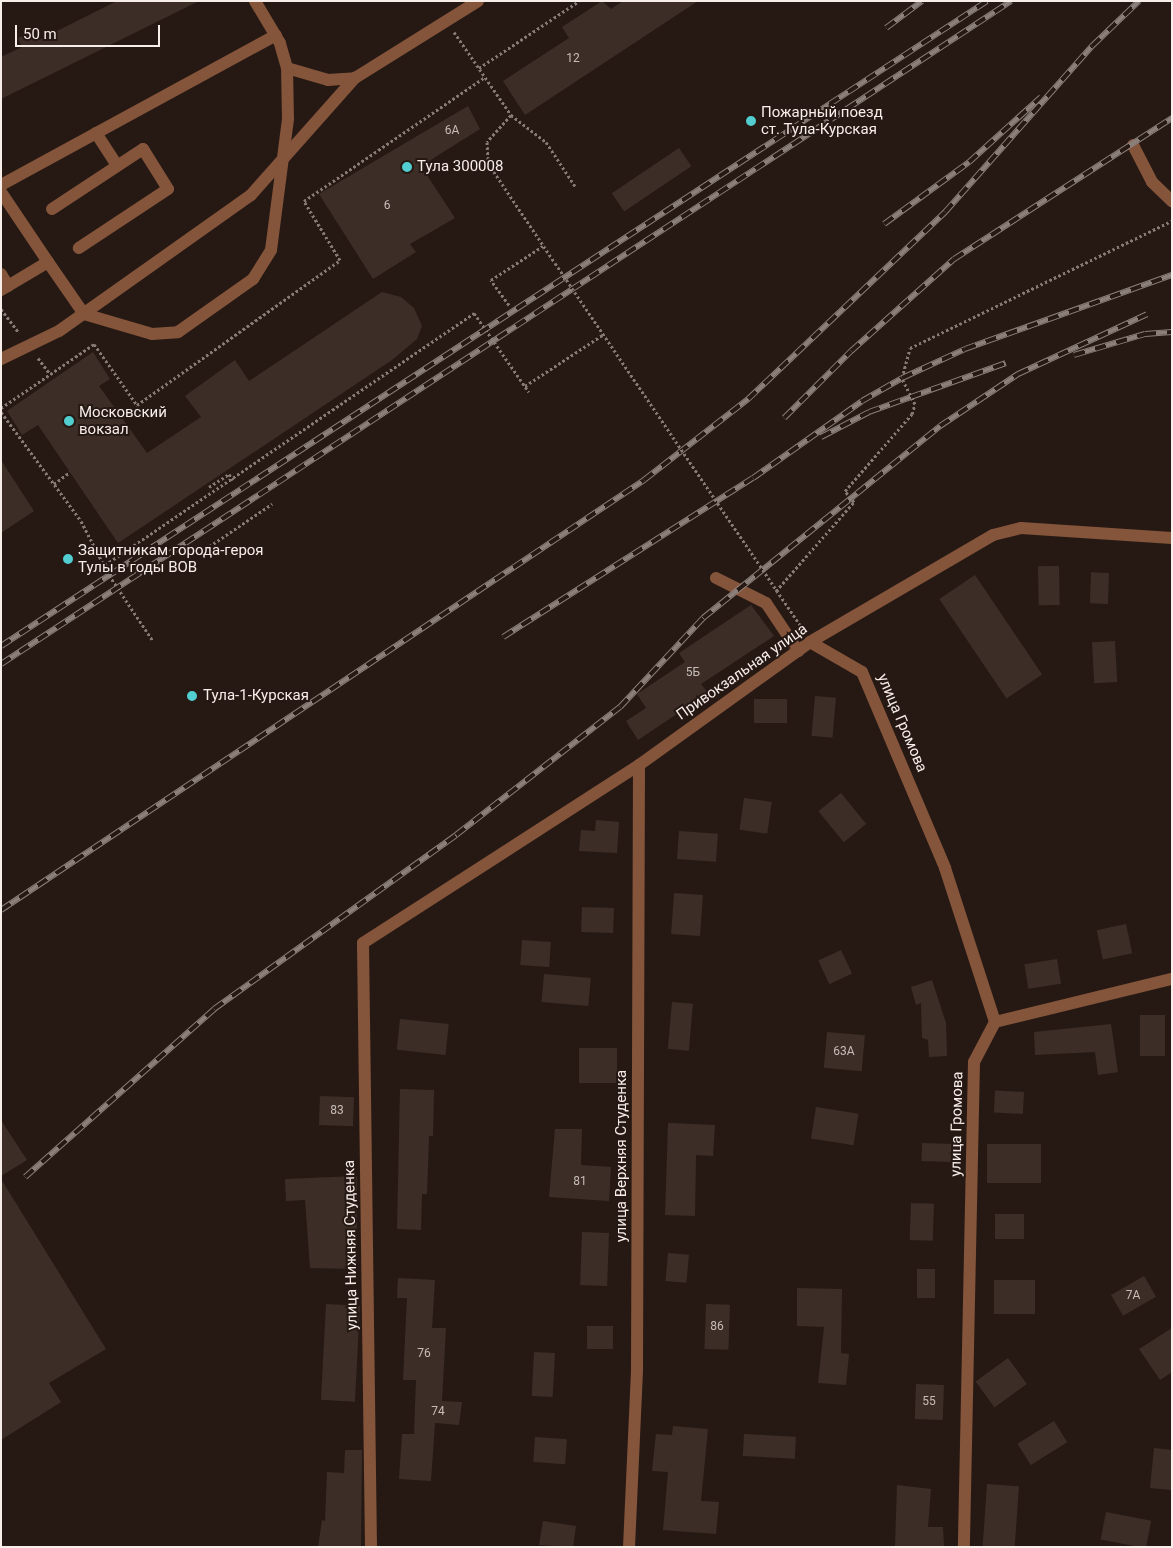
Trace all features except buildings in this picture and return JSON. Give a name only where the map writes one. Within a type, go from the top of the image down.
[{"type":"street","points":[[1,192],[84,314],[152,334],[178,332],[254,279],[271,250],[288,119],[288,68],[276,35],[255,1]]},
{"type":"street","points":[[1,359],[20,353],[84,314],[251,195],[282,157],[355,78],[478,1]]},
{"type":"street","points":[[1,185],[276,35]]},
{"type":"street","points":[[288,68],[328,80],[355,78]]},
{"type":"street","points":[[96,133],[117,165]]},
{"type":"street","points":[[1133,145],[1152,182],[1172,201]]},
{"type":"street","points":[[52,209],[143,149],[168,189],[79,248]]},
{"type":"street","points":[[1,274],[5,288],[48,262]]},
{"type":"street","name":"Привокзальная улица","points":[[364,943],[639,765],[810,642],[993,535],[1039,528],[1172,538]]},
{"type":"street","points":[[716,578],[766,603],[798,651]]},
{"type":"street","name":"улица Громова","points":[[810,642],[862,672],[945,868],[995,1022],[974,1062],[964,1547]]},
{"type":"street","name":"улица Верхняя Cтуденка","points":[[629,1547],[638,1358],[639,765]]},
{"type":"street","name":"улица Нижняя Cтуденкa","points":[[364,943],[371,1547]]},
{"type":"street","points":[[995,1022],[1172,979]]},
{"type":"path","points":[[479,68],[579,1]]},
{"type":"path","points":[[446,20],[510,115],[546,142],[575,186]]},
{"type":"path","points":[[510,115],[487,142],[488,162],[801,626]]},
{"type":"path","points":[[766,603],[854,502],[845,490],[912,414],[915,404],[902,378],[910,348],[1172,221]]},
{"type":"path","points":[[509,305],[490,280],[544,246]]},
{"type":"path","points":[[105,565],[234,480],[474,312],[530,392]]},
{"type":"path","points":[[525,386],[604,334]]},
{"type":"path","points":[[1,412],[81,521],[105,565],[153,641]]},
{"type":"path","points":[[54,484],[70,472]]},
{"type":"path","points":[[209,487],[229,474],[234,480]]},
{"type":"path","points":[[201,552],[272,504]]},
{"type":"railway","points":[[886,28],[922,1]]},
{"type":"railway","points":[[1,646],[987,1]]},
{"type":"railway","points":[[1,664],[1011,1]]},
{"type":"railway","points":[[1,910],[644,480],[748,399],[945,212],[1092,46],[1139,1]]},
{"type":"railway","points":[[884,224],[969,162],[1041,97]]},
{"type":"railway","points":[[784,418],[851,351],[954,259],[1172,118]]},
{"type":"railway","points":[[503,637],[753,478],[862,401],[902,378],[965,349],[1172,275]]},
{"type":"railway","points":[[25,1177],[214,1009],[456,835],[620,707],[703,618],[940,426],[1018,374],[1147,314]]},
{"type":"railway","points":[[1074,355],[1145,334],[1172,332]]},
{"type":"railway","points":[[821,437],[869,412],[1006,363]]},
{"type":"place","name":"Пожарный поезд ст. Тула-Курская","points":[[751,121]]},
{"type":"place","name":"Тула 300008","points":[[407,167]]},
{"type":"place","name":"Московский вокзал","points":[[69,421]]},
{"type":"place","name":"Защитникам города-героя Тулы в годы ВОВ","points":[[68,559]]},
{"type":"place","name":"Тула-1-Курская","points":[[192,696]]}]
